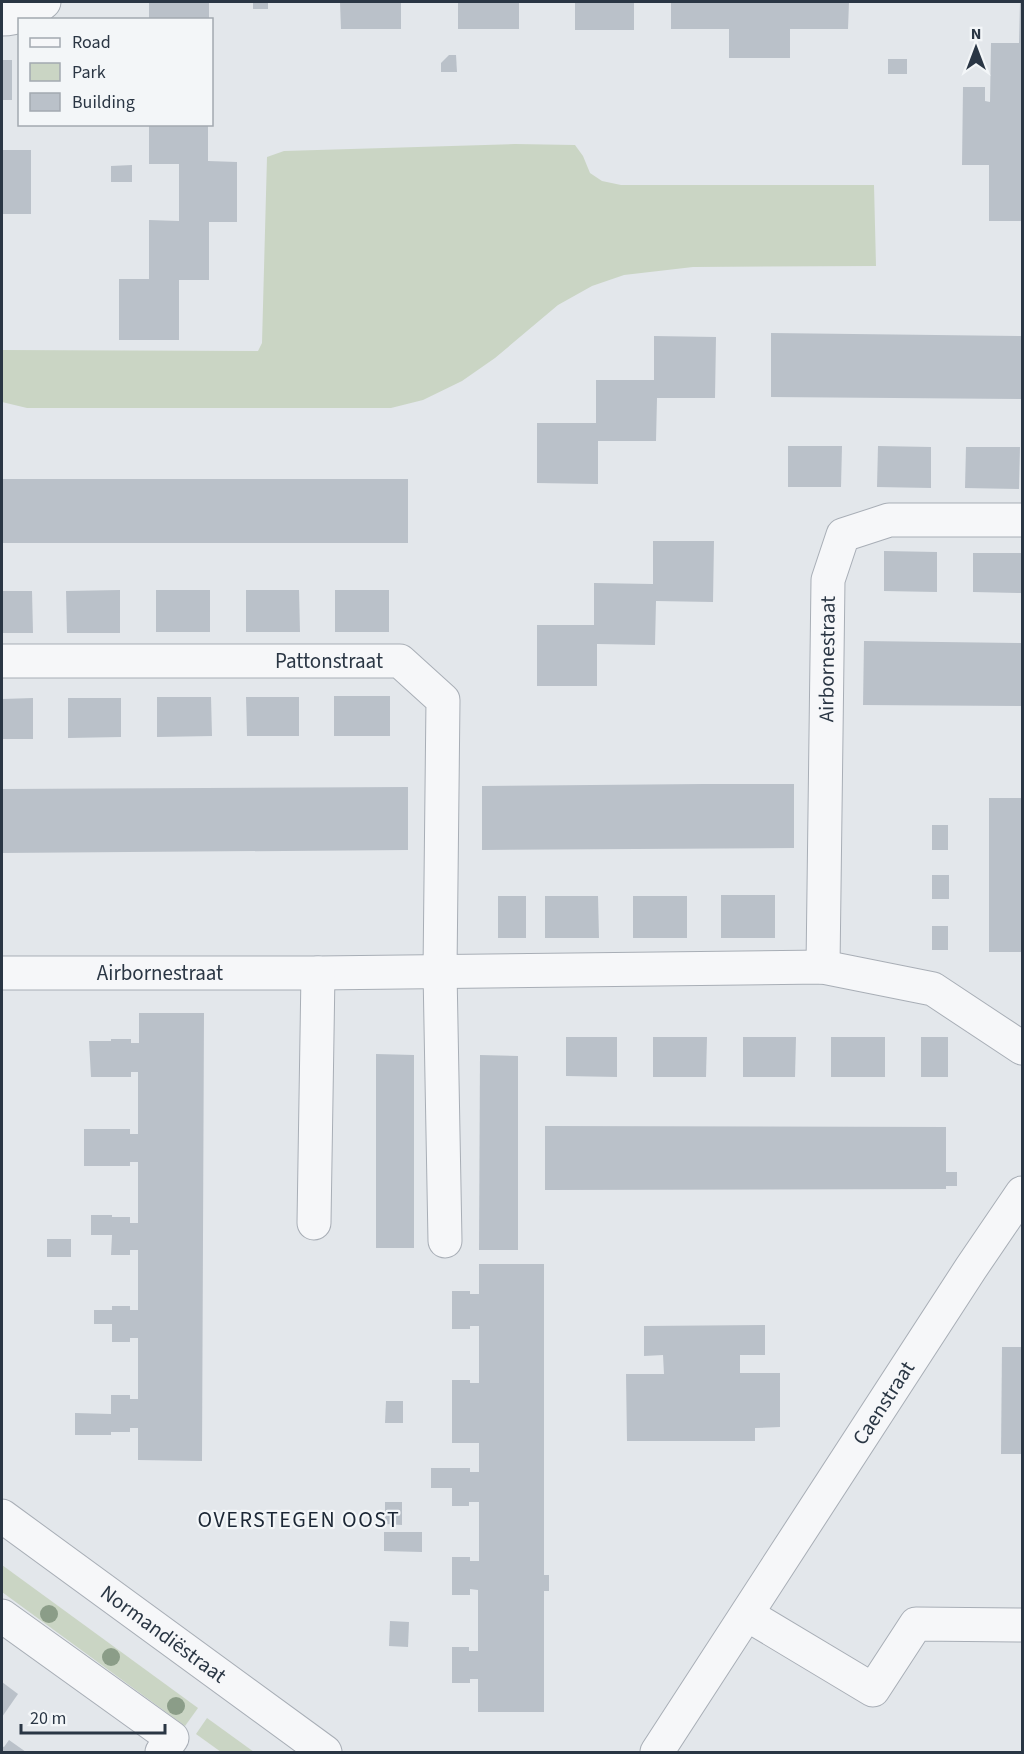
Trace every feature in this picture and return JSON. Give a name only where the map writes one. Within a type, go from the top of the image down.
[{"type":"street","points":[[2,19],[9,19],[35,10],[44,2]]},
{"type":"street","name":"Airbornestraat","points":[[822,967],[828,580],[843,535],[889,520],[1023,520]]},
{"type":"street","name":"Pattonstraat","points":[[2,661],[400,661],[443,700],[440,971]]},
{"type":"street","name":"Airbornestraat","points":[[2,973],[318,973],[822,967],[933,989],[1023,1048]]},
{"type":"street","points":[[440,971],[445,1241]]},
{"type":"street","points":[[314,1223],[318,973]]},
{"type":"street","name":"Caenstraat","points":[[657,1752],[971,1268],[1023,1193]]},
{"type":"street","name":"Normandiëstraat","points":[[2,1516],[325,1752]]},
{"type":"street","points":[[748,1615],[873,1690],[916,1624],[1023,1625]]},
{"type":"street","points":[[2,1616],[172,1738],[162,1752]]},
{"type":"green space","points":[[515,144],[575,145],[583,156],[590,173],[602,181],[621,185],[874,185],[876,266],[693,267],[624,275],[592,286],[558,305],[495,358],[462,381],[423,400],[391,408],[27,408],[2,402],[2,350],[258,351],[262,343],[267,157],[284,151]]},
{"type":"green space","points":[[2,1565],[198,1708],[185,1726],[2,1592]]},
{"type":"green space","points":[[207,1718],[254,1752],[221,1752],[196,1734]]},
{"type":"building","points":[[149,2],[209,2],[209,18],[149,18]]},
{"type":"building","points":[[253,2],[268,2],[268,9],[253,9]]},
{"type":"building","points":[[340,2],[401,2],[401,29],[341,29]]},
{"type":"building","points":[[458,2],[519,2],[519,29],[458,29]]},
{"type":"building","points":[[575,2],[634,2],[634,30],[575,30]]},
{"type":"building","points":[[671,2],[849,2],[848,29],[790,29],[790,58],[729,58],[729,29],[671,29]]},
{"type":"building","points":[[1020,2],[1022,2],[1022,221],[989,221],[989,165],[962,165],[963,87],[985,87],[985,101],[990,102],[991,43],[1019,43]]},
{"type":"building","points":[[449,55],[456,55],[457,72],[441,72],[441,63]]},
{"type":"building","points":[[888,59],[907,59],[907,74],[888,74]]},
{"type":"building","points":[[2,60],[12,60],[12,100],[2,100]]},
{"type":"building","points":[[149,126],[208,126],[208,161],[237,162],[237,222],[209,222],[209,280],[179,280],[179,340],[119,340],[119,279],[149,279],[149,220],[179,221],[179,164],[149,164]]},
{"type":"building","points":[[2,150],[31,150],[31,214],[2,214]]},
{"type":"building","points":[[132,165],[132,182],[111,182],[111,166]]},
{"type":"building","points":[[771,333],[1022,336],[1022,399],[771,397]]},
{"type":"building","points":[[654,336],[716,337],[715,398],[657,398],[656,441],[598,441],[598,484],[537,483],[537,423],[596,423],[596,380],[654,380]]},
{"type":"building","points":[[788,446],[842,446],[841,487],[788,487]]},
{"type":"building","points":[[878,446],[931,447],[931,488],[877,487]]},
{"type":"building","points":[[966,447],[1020,447],[1019,489],[965,488]]},
{"type":"building","points":[[2,479],[408,479],[408,543],[2,543]]},
{"type":"building","points":[[653,541],[714,541],[713,602],[656,601],[655,645],[597,644],[597,686],[537,686],[537,625],[594,625],[594,583],[653,584]]},
{"type":"building","points":[[884,551],[937,552],[937,592],[884,591]]},
{"type":"building","points":[[973,553],[1022,553],[1022,593],[973,592]]},
{"type":"building","points":[[120,590],[120,633],[67,633],[66,591]]},
{"type":"building","points":[[156,590],[210,590],[210,632],[156,632]]},
{"type":"building","points":[[246,590],[299,590],[300,632],[246,632]]},
{"type":"building","points":[[335,590],[389,590],[389,632],[335,632]]},
{"type":"building","points":[[2,591],[32,591],[33,633],[2,633]]},
{"type":"building","points":[[864,641],[1022,643],[1022,706],[863,705]]},
{"type":"building","points":[[334,696],[390,696],[390,736],[334,736]]},
{"type":"building","points":[[157,697],[211,697],[212,736],[157,737]]},
{"type":"building","points":[[246,697],[299,697],[299,736],[247,736]]},
{"type":"building","points":[[33,698],[33,739],[2,739],[2,699]]},
{"type":"building","points":[[68,698],[121,698],[121,737],[68,738]]},
{"type":"building","points":[[794,784],[794,848],[482,850],[482,786]]},
{"type":"building","points":[[408,787],[408,850],[2,853],[2,789]]},
{"type":"building","points":[[989,798],[1022,798],[1022,952],[989,952]]},
{"type":"building","points":[[932,825],[948,825],[948,850],[932,850]]},
{"type":"building","points":[[932,875],[949,875],[949,899],[932,899]]},
{"type":"building","points":[[721,895],[775,895],[775,938],[721,938]]},
{"type":"building","points":[[498,896],[526,896],[526,938],[498,938]]},
{"type":"building","points":[[545,896],[598,896],[599,938],[545,938]]},
{"type":"building","points":[[633,896],[687,896],[687,938],[633,938]]},
{"type":"building","points":[[932,926],[948,926],[948,950],[932,950]]},
{"type":"building","points":[[139,1013],[204,1013],[202,1461],[138,1460],[138,1428],[130,1428],[130,1432],[111,1432],[111,1435],[75,1435],[75,1413],[111,1414],[111,1395],[130,1395],[130,1399],[138,1399],[138,1338],[130,1338],[130,1342],[112,1342],[112,1324],[94,1324],[94,1310],[112,1310],[112,1306],[130,1306],[130,1310],[138,1310],[138,1250],[130,1250],[130,1255],[111,1255],[112,1235],[91,1235],[91,1215],[130,1217],[130,1223],[138,1223],[138,1162],[130,1162],[130,1166],[84,1166],[84,1129],[130,1129],[130,1134],[138,1134],[138,1072],[131,1072],[131,1077],[91,1077],[89,1041],[131,1039],[131,1043],[139,1043]]},
{"type":"building","points":[[566,1037],[617,1037],[617,1077],[566,1076]]},
{"type":"building","points":[[653,1037],[707,1037],[706,1077],[653,1077]]},
{"type":"building","points":[[743,1037],[796,1037],[795,1077],[743,1077]]},
{"type":"building","points":[[831,1037],[885,1037],[885,1077],[831,1077]]},
{"type":"building","points":[[921,1037],[948,1037],[948,1077],[921,1077]]},
{"type":"building","points":[[376,1054],[414,1055],[414,1248],[376,1248]]},
{"type":"building","points":[[480,1055],[518,1056],[518,1250],[479,1250]]},
{"type":"building","points":[[545,1126],[946,1127],[946,1172],[957,1172],[957,1186],[946,1186],[946,1189],[545,1190]]},
{"type":"building","points":[[47,1239],[71,1239],[71,1257],[47,1257]]},
{"type":"building","points":[[479,1264],[544,1264],[544,1575],[549,1575],[549,1591],[544,1591],[544,1712],[478,1712],[478,1679],[470,1679],[470,1683],[452,1683],[452,1647],[469,1647],[469,1651],[478,1651],[478,1590],[470,1589],[470,1595],[452,1595],[452,1557],[470,1557],[470,1561],[479,1561],[479,1502],[469,1502],[469,1506],[452,1506],[452,1488],[431,1488],[431,1468],[470,1468],[470,1472],[479,1472],[479,1443],[452,1443],[452,1380],[470,1380],[470,1383],[479,1383],[479,1326],[470,1326],[470,1329],[452,1329],[452,1291],[470,1291],[470,1294],[479,1294]]},
{"type":"building","points":[[765,1325],[765,1355],[740,1355],[740,1373],[780,1373],[780,1427],[755,1428],[755,1441],[627,1441],[626,1374],[664,1374],[663,1355],[644,1356],[644,1326]]},
{"type":"building","points":[[1002,1347],[1022,1347],[1022,1454],[1001,1454]]},
{"type":"building","points":[[386,1401],[403,1401],[403,1423],[385,1423]]},
{"type":"building","points":[[385,1502],[402,1502],[402,1525],[385,1524]]},
{"type":"building","points":[[384,1532],[422,1532],[422,1552],[384,1551]]},
{"type":"building","points":[[390,1621],[409,1622],[408,1647],[389,1646]]},
{"type":"building","points":[[2,1682],[18,1694],[2,1717]]},
{"type":"building","points":[[9,1740],[26,1752],[2,1752],[2,1746],[4,1747]]},
{"type":"district","name":"OVERSTEGEN OOST","points":[[299,1520]]}]
